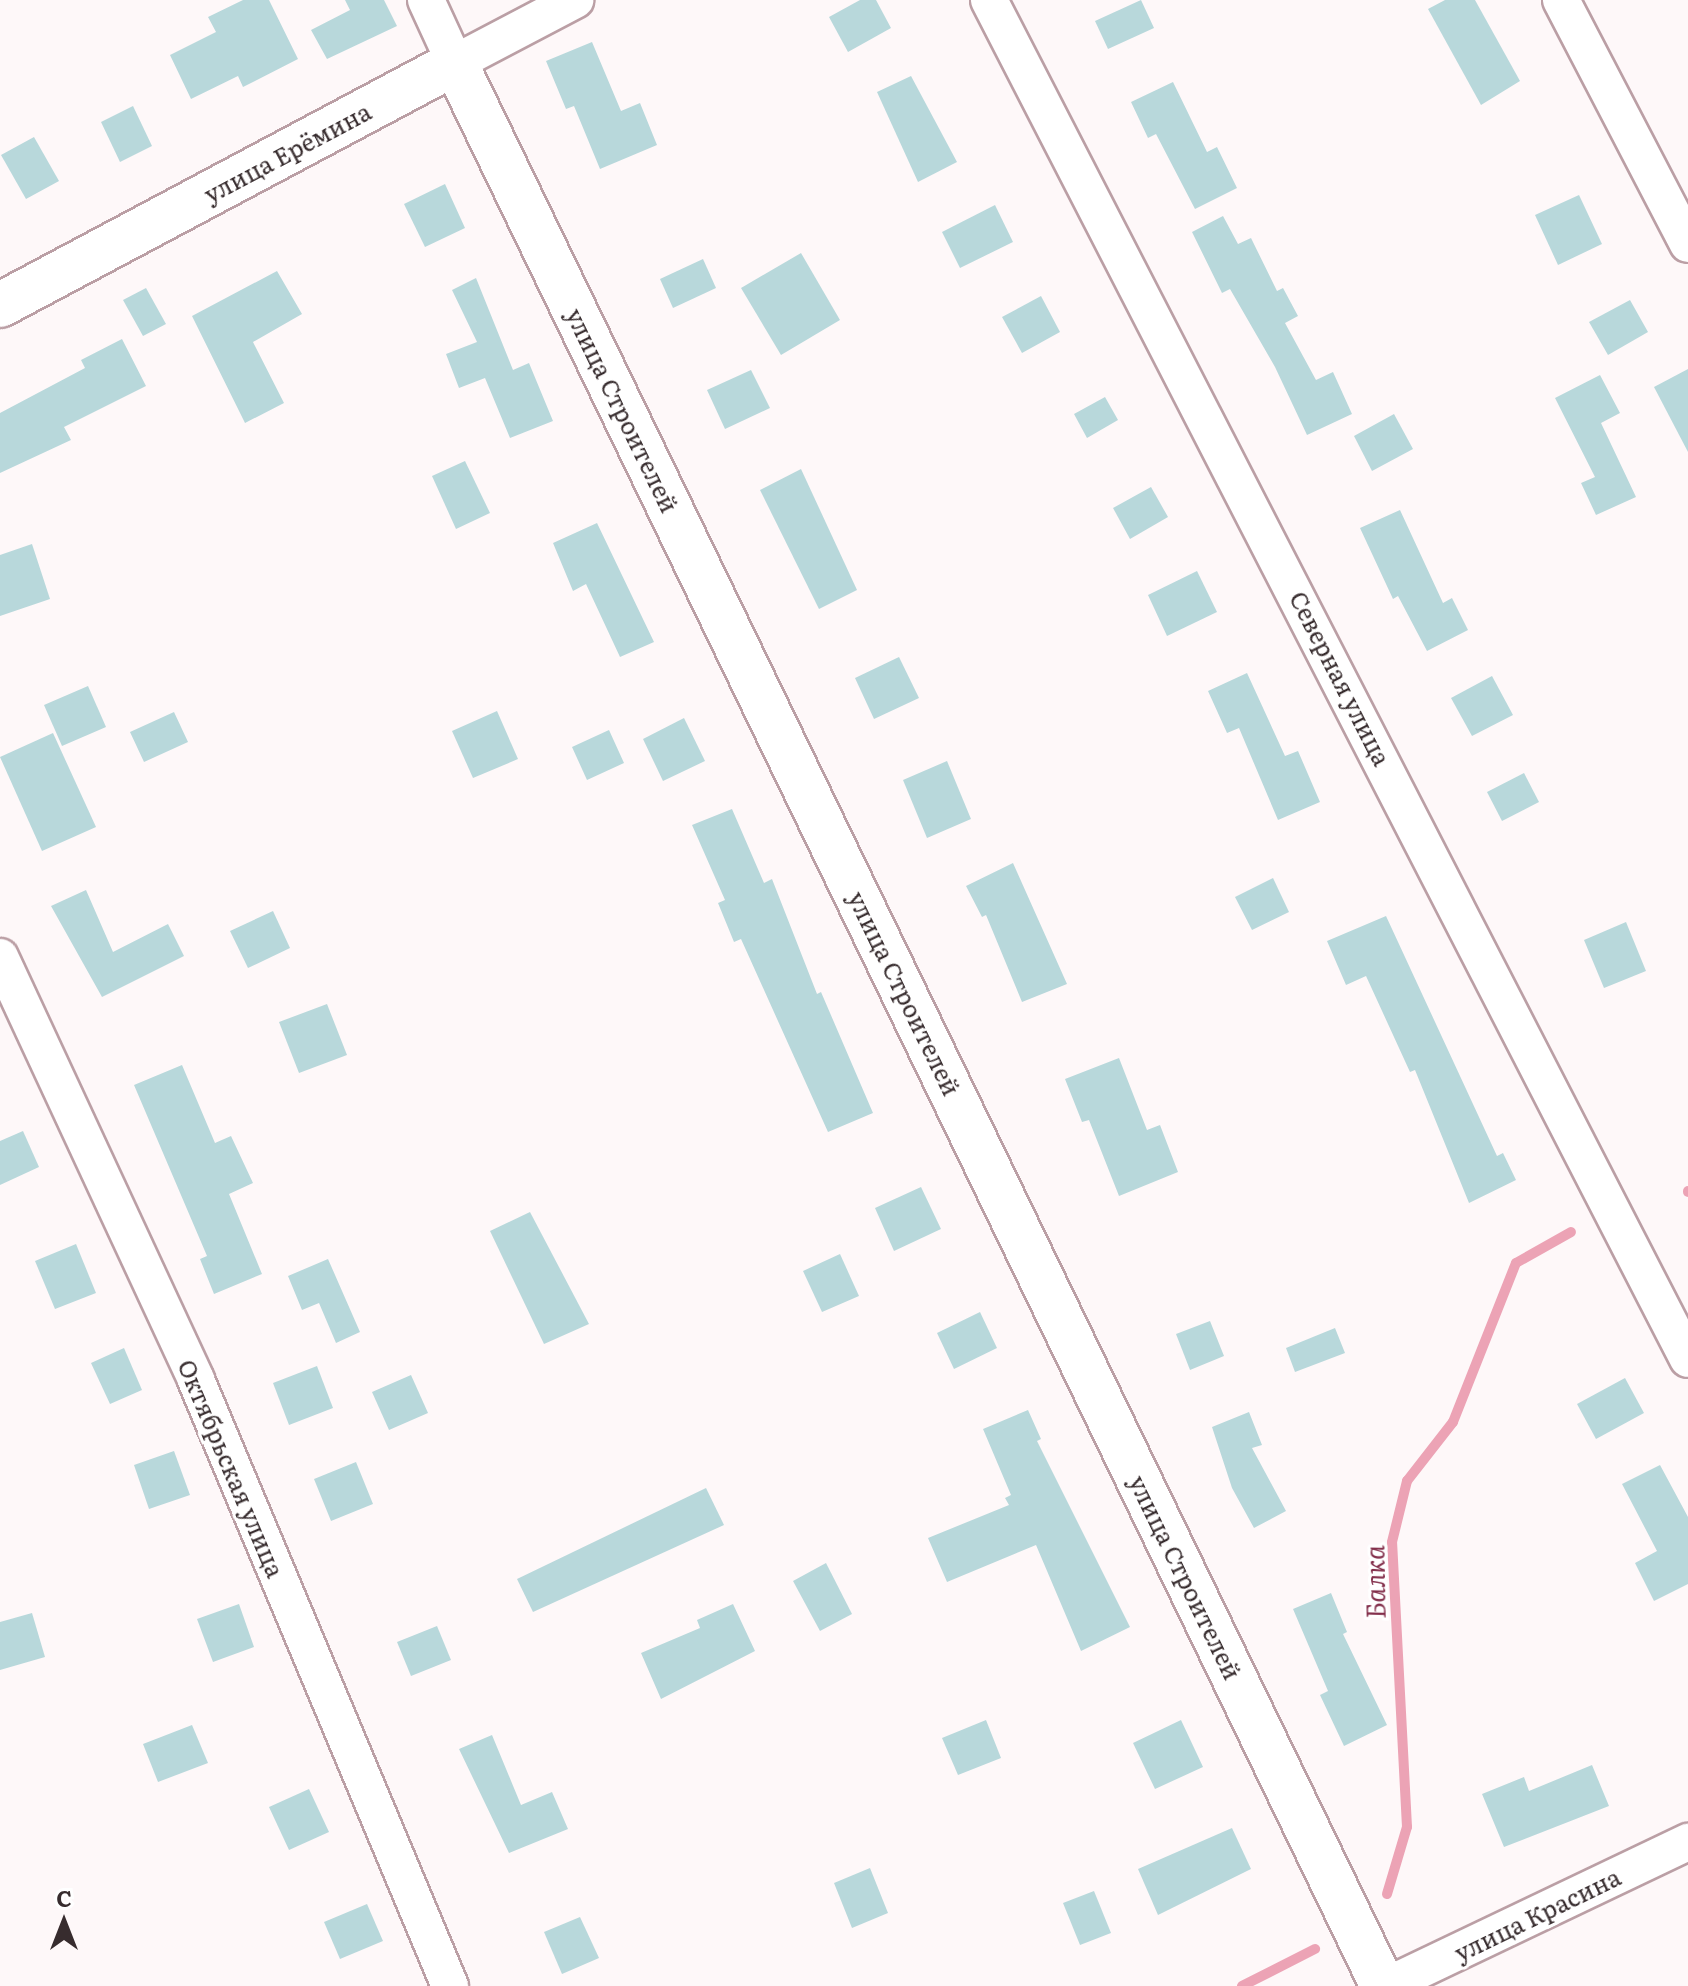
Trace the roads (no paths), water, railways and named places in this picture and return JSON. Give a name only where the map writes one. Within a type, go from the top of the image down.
[{"type":"street","name":"улица Строителей","points":[[426,0],[1385,1986]]},
{"type":"street","name":"улица Ерёмина","points":[[0,305],[575,0]]},
{"type":"street","name":"Северная улица","points":[[989,0],[1688,1359]]},
{"type":"street","points":[[1561,0],[1688,244]]},
{"type":"street","name":"Октябрьская улица","points":[[0,957],[196,1380],[450,1986]]},
{"type":"street","name":"улица Красина","points":[[1385,1986],[1688,1842]]},
{"type":"waterway","name":"Балка","points":[[1387,1894],[1407,1827],[1392,1542],[1407,1481],[1453,1422],[1516,1263],[1571,1232]]},
{"type":"waterway","name":"Балка","points":[[1242,1986],[1315,1949]]}]
